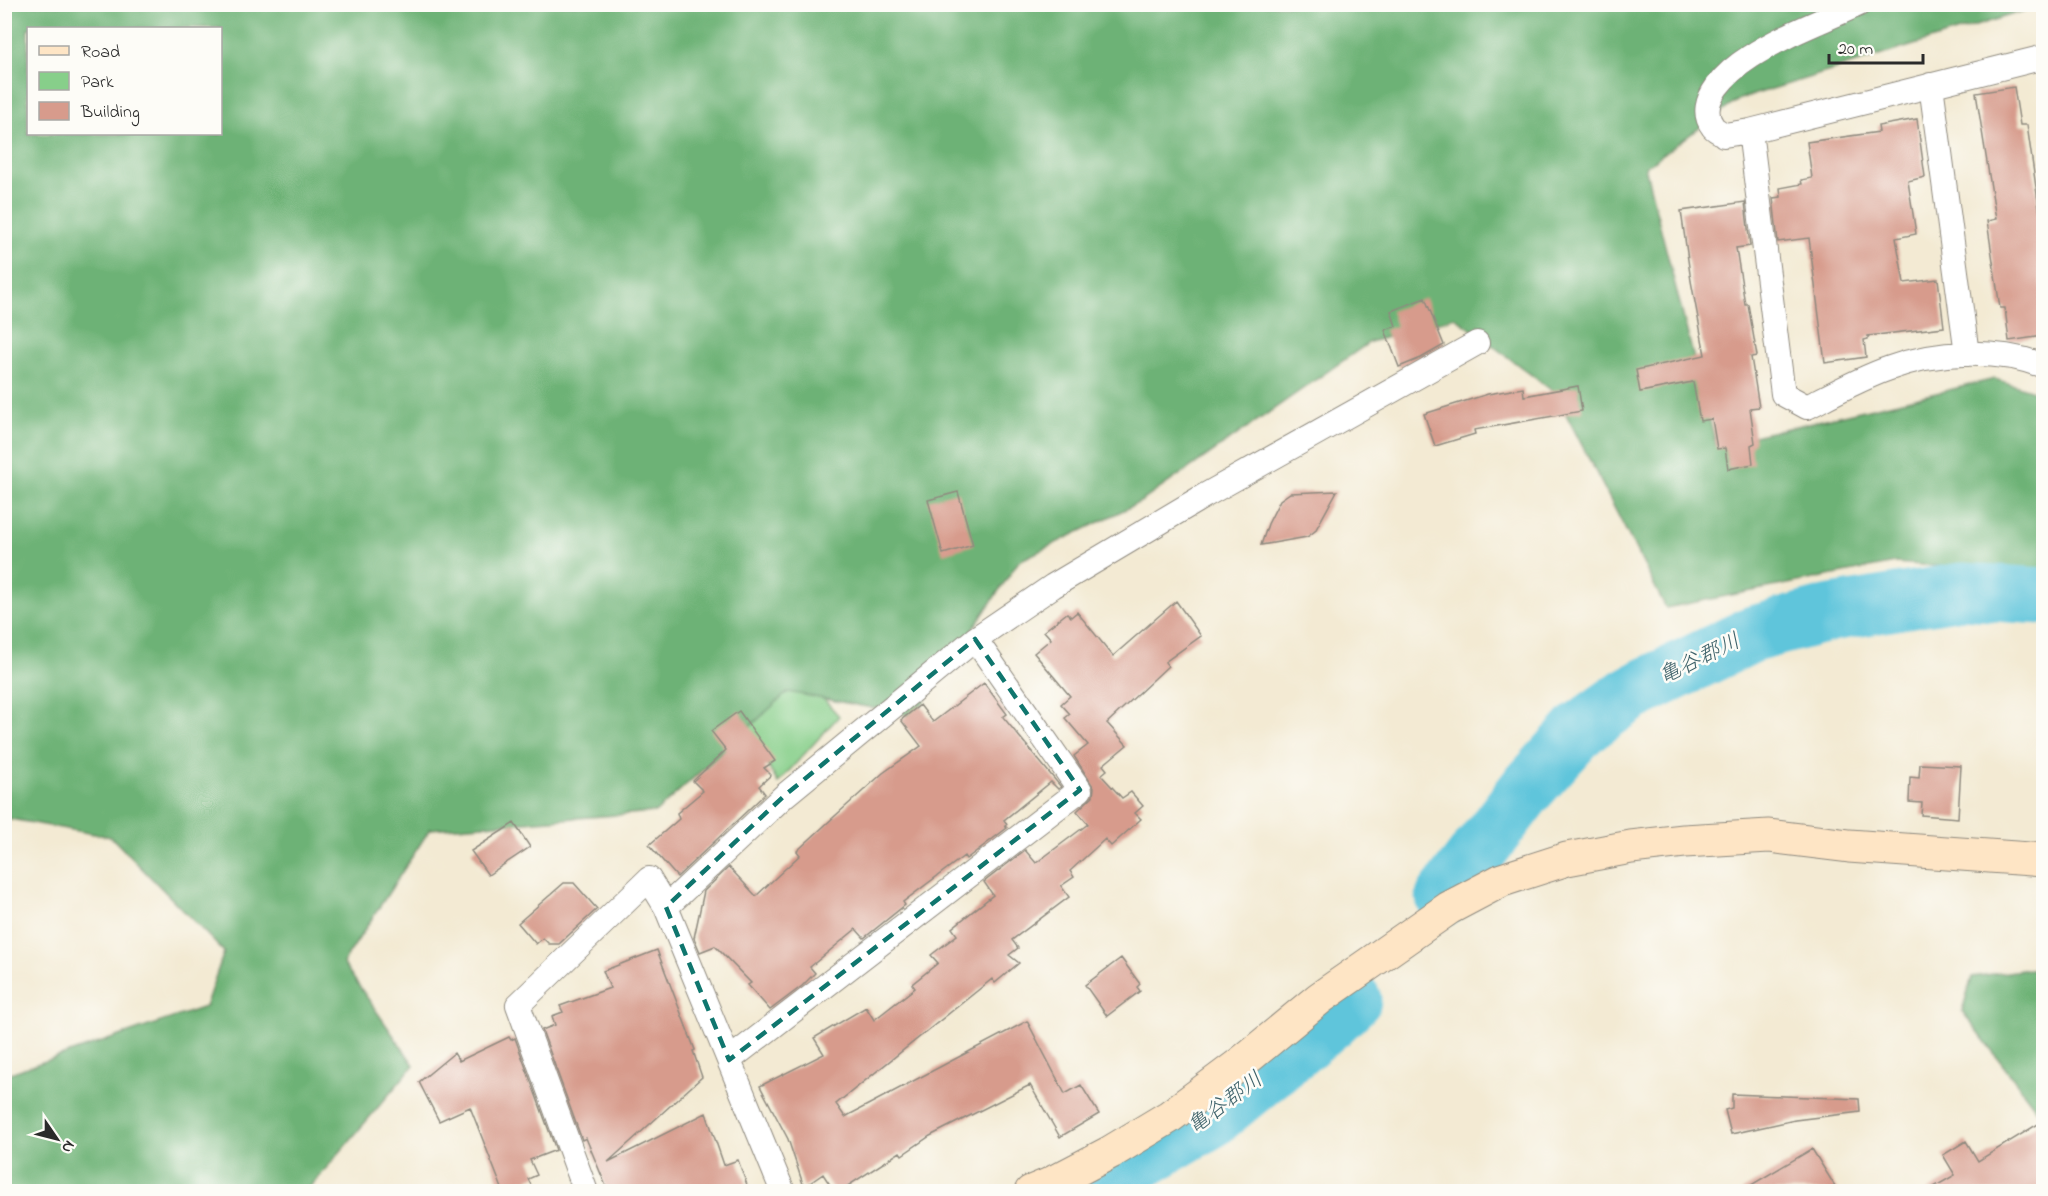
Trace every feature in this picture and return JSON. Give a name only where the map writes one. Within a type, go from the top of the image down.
[{"type":"street","points":[[1859,4],[1772,44],[1750,56],[1734,69],[1713,91],[1708,105],[1708,115],[1713,128],[1724,135],[1750,131],[2043,57]]},
{"type":"street","points":[[1930,85],[1967,354]]},
{"type":"street","points":[[1750,131],[1783,394],[1807,407],[1858,381],[1918,359],[1967,354],[2002,356],[2031,361],[2043,366]]},
{"type":"street","points":[[666,907],[784,796],[975,639],[1053,586],[1204,496],[1478,343]]},
{"type":"street","points":[[729,1060],[1080,790],[975,639]]},
{"type":"street","points":[[1031,1191],[1048,1185],[1111,1152],[1168,1117],[1240,1065],[1320,998],[1449,908],[1502,880],[1567,859],[1631,847],[1769,836],[1849,846],[2043,860]]},
{"type":"street","points":[[586,1191],[518,1005],[649,879],[666,907],[783,1191]]},
{"type":"highlighted area","points":[[975,639],[1080,790],[729,1060],[666,907],[784,796]]},
{"type":"green space","points":[[5,5],[2043,5],[1740,99],[1645,167],[1716,445],[1995,379],[2043,394],[2043,574],[1895,563],[1666,608],[1555,393],[1455,317],[1370,342],[1142,501],[1019,561],[914,716],[788,692],[656,812],[430,829],[343,963],[414,1065],[307,1191],[5,1191],[4,1075],[205,1007],[224,952],[111,837],[5,818]]},
{"type":"green space","points":[[777,647],[839,716],[778,783],[730,705]]},
{"type":"green space","points":[[2044,967],[2043,1118],[1962,1011],[1972,977]]},
{"type":"building","points":[[2014,87],[2020,125],[2027,125],[2040,215],[2043,214],[2043,241],[2039,243],[2042,264],[2039,264],[2043,298],[2043,336],[2009,341],[2005,308],[2000,308],[1987,221],[1996,219],[1976,93]]},
{"type":"building","points":[[1917,119],[1925,177],[1908,181],[1916,234],[1896,238],[1904,283],[1938,279],[1944,327],[1868,336],[1868,339],[1864,340],[1866,357],[1825,363],[1809,238],[1778,242],[1773,198],[1781,197],[1780,188],[1802,184],[1801,180],[1812,178],[1807,142],[1879,132],[1878,126]]},
{"type":"building","points":[[1745,202],[1750,246],[1736,248],[1745,304],[1748,304],[1757,356],[1751,357],[1759,407],[1750,408],[1755,443],[1751,445],[1753,464],[1728,469],[1725,448],[1717,449],[1712,419],[1700,421],[1693,382],[1640,392],[1636,370],[1705,355],[1681,211]]},
{"type":"building","points":[[1425,298],[1444,345],[1399,367],[1385,330],[1396,326],[1391,311]]},
{"type":"building","points":[[1578,386],[1582,411],[1474,430],[1475,434],[1435,446],[1424,414],[1488,394],[1523,388],[1524,396]]},
{"type":"building","points":[[1337,491],[1315,531],[1307,537],[1261,545],[1280,500],[1290,493]]},
{"type":"building","points":[[958,492],[973,545],[943,554],[928,500]]},
{"type":"building","points":[[1176,601],[1201,636],[1165,662],[1168,666],[1107,723],[1127,745],[1103,765],[1107,770],[1101,775],[1122,798],[1131,792],[1143,806],[1135,813],[1141,819],[1111,846],[1105,839],[1070,871],[1074,877],[1061,886],[1069,897],[1012,940],[1018,948],[1009,955],[1019,963],[995,983],[992,979],[836,1104],[845,1117],[1027,1021],[1065,1094],[1081,1085],[1099,1114],[1060,1137],[1030,1085],[930,1136],[902,1155],[900,1152],[840,1191],[834,1191],[823,1174],[804,1187],[788,1139],[760,1086],[824,1054],[814,1038],[866,1007],[874,1020],[915,988],[912,984],[938,963],[931,955],[957,935],[952,928],[993,895],[984,882],[1025,850],[1036,863],[1088,824],[1077,811],[1093,796],[1094,788],[1074,756],[1088,745],[1065,718],[1070,714],[1061,704],[1070,696],[1034,653],[1051,639],[1044,631],[1067,613],[1071,617],[1077,612],[1113,656]]},
{"type":"building","points":[[984,683],[1007,714],[1003,717],[1061,787],[1058,789],[1051,782],[1004,820],[1007,828],[966,859],[964,856],[903,902],[905,905],[864,938],[856,929],[810,967],[815,973],[802,986],[770,1010],[748,985],[751,983],[715,946],[700,952],[694,938],[704,891],[729,867],[756,896],[800,855],[797,851],[835,816],[883,773],[921,746],[901,720],[920,705],[933,722]]},
{"type":"building","points":[[739,711],[775,761],[764,768],[771,775],[759,786],[765,794],[677,877],[649,845],[679,819],[677,813],[703,791],[693,781],[726,750],[711,731]]},
{"type":"building","points":[[1920,764],[1961,766],[1958,818],[1921,815],[1922,803],[1909,802],[1910,777],[1919,778]]},
{"type":"building","points":[[514,823],[530,847],[488,875],[471,851]]},
{"type":"building","points":[[564,883],[574,883],[597,909],[559,944],[549,944],[543,938],[536,944],[518,923]]},
{"type":"building","points":[[657,950],[695,1050],[693,1051],[702,1077],[608,1162],[706,1113],[724,1165],[738,1160],[747,1185],[733,1191],[608,1191],[586,1138],[582,1140],[542,1030],[555,1025],[552,1016],[563,1012],[560,1006],[610,988],[603,971]]},
{"type":"building","points":[[1121,958],[1140,984],[1137,987],[1140,991],[1107,1016],[1085,985]]},
{"type":"building","points":[[509,1037],[511,1040],[515,1038],[556,1150],[530,1160],[537,1175],[528,1179],[534,1191],[503,1191],[470,1107],[439,1121],[419,1082],[454,1053],[459,1061]]},
{"type":"building","points":[[1732,1094],[1859,1099],[1860,1112],[1795,1120],[1731,1134],[1725,1110],[1732,1108]]},
{"type":"building","points":[[2043,1121],[2043,1191],[1927,1191],[1955,1175],[1943,1155],[1966,1141],[1978,1161]]},
{"type":"building","points":[[1812,1149],[1838,1191],[1741,1191]]},
{"type":"waterway","name":"亀谷郡川","points":[[1444,897],[1525,791],[1581,729],[1630,694],[1753,634],[1831,613],[1961,591],[2044,596]]},
{"type":"waterway","name":"亀谷郡川","points":[[1088,1192],[1211,1120],[1331,1021],[1353,1000]]}]
